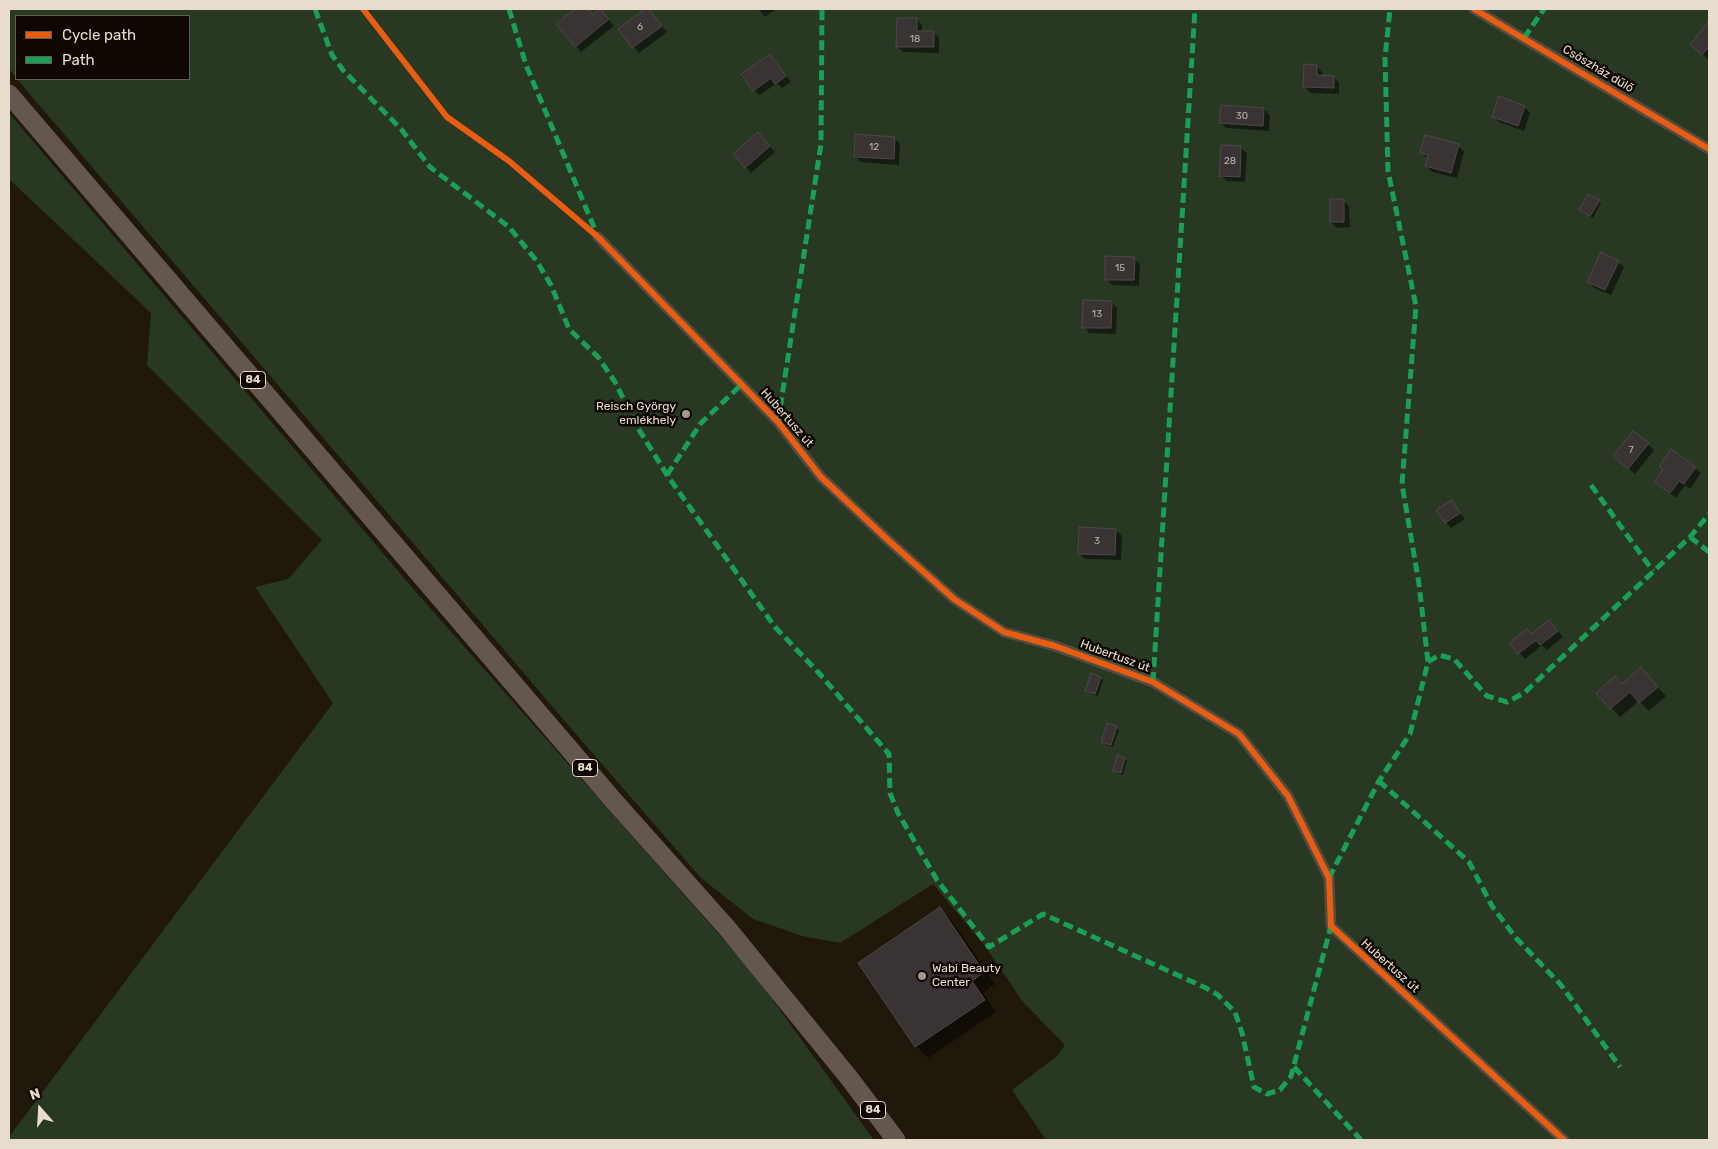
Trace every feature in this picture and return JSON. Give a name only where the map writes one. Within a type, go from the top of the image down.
[{"type":"main road","name":"84","points":[[9,94],[600,785],[727,928],[850,1079],[896,1140]]},
{"type":"street","name":"Csőszház dűlő","points":[[1474,9],[1709,149]]},
{"type":"street","name":"Hubertusz út","points":[[598,236],[778,422],[821,477],[889,542],[954,599],[1004,632],[1055,646],[1153,682],[1239,734],[1288,796],[1329,878],[1331,926],[1564,1140]]},
{"type":"green space","points":[[9,9],[1709,9],[1709,1140],[1046,1140],[1012,1090],[1056,1057],[1065,1045],[1023,1002],[985,946],[933,884],[840,943],[802,936],[753,919],[701,878],[18,80],[190,80],[190,15],[15,15],[15,76],[9,69]]},
{"type":"green space","points":[[9,113],[416,592],[754,974],[874,1140],[9,1140],[9,1137],[333,703],[255,587],[288,579],[322,540],[147,365],[151,313],[9,179]]},
{"type":"building","points":[[575,9],[587,9],[593,15],[600,9],[609,19],[575,47],[556,24]]},
{"type":"building","points":[[645,9],[649,9],[662,26],[632,48],[618,29]]},
{"type":"building","points":[[897,18],[917,18],[917,31],[934,31],[934,47],[896,47]]},
{"type":"building","points":[[1709,21],[1709,49],[1702,55],[1690,45]]},
{"type":"building","points":[[770,54],[786,76],[775,84],[771,78],[753,91],[741,74]]},
{"type":"building","points":[[1304,64],[1317,65],[1317,75],[1334,76],[1334,88],[1303,87]]},
{"type":"building","points":[[1499,96],[1525,106],[1518,126],[1492,117]]},
{"type":"building","points":[[1221,105],[1264,108],[1263,126],[1219,123]]},
{"type":"building","points":[[758,132],[770,146],[745,168],[733,154]]},
{"type":"building","points":[[855,134],[895,137],[894,159],[854,157]]},
{"type":"building","points":[[1425,135],[1459,144],[1451,173],[1425,166],[1428,155],[1420,153]]},
{"type":"building","points":[[1221,145],[1241,146],[1240,177],[1219,176]]},
{"type":"building","points":[[1588,194],[1600,200],[1590,216],[1579,210]]},
{"type":"building","points":[[1330,199],[1344,199],[1344,222],[1330,222]]},
{"type":"building","points":[[1601,252],[1619,261],[1605,290],[1587,282]]},
{"type":"building","points":[[1105,256],[1135,257],[1134,280],[1105,280]]},
{"type":"building","points":[[1083,300],[1112,301],[1111,328],[1082,328]]},
{"type":"building","points":[[1633,431],[1649,443],[1628,469],[1613,456]]},
{"type":"building","points":[[1671,449],[1696,467],[1684,484],[1679,481],[1670,493],[1654,482],[1663,469],[1659,467]]},
{"type":"building","points":[[1452,500],[1460,513],[1445,523],[1436,510]]},
{"type":"building","points":[[1079,527],[1116,529],[1115,555],[1078,554]]},
{"type":"building","points":[[1549,620],[1558,631],[1540,645],[1536,640],[1518,654],[1509,643],[1527,629],[1531,634]]},
{"type":"building","points":[[1641,667],[1658,687],[1639,703],[1630,692],[1610,709],[1596,693],[1615,676],[1622,684]]},
{"type":"building","points":[[1091,673],[1101,677],[1095,694],[1085,691]]},
{"type":"building","points":[[1107,723],[1117,726],[1111,745],[1101,742]]},
{"type":"building","points":[[1117,755],[1125,758],[1121,773],[1113,771]]},
{"type":"building","name":"Wabi Beauty Center","points":[[940,907],[984,972],[972,981],[985,1000],[915,1047],[858,963]]},
{"type":"marked path","points":[[315,9],[332,55],[343,70],[401,129],[430,167],[509,227],[536,260],[551,285],[569,329],[598,357],[615,382],[638,428],[667,475],[775,627],[818,672],[889,754],[890,793],[898,813],[937,880],[989,947],[1043,914],[1206,988],[1218,995],[1235,1012],[1242,1033],[1254,1087],[1267,1094],[1280,1090],[1291,1076],[1331,926]]},
{"type":"marked path","points":[[509,9],[526,65],[596,232]]},
{"type":"marked path","points":[[778,422],[821,144],[822,9]]},
{"type":"marked path","points":[[1153,682],[1195,9]]},
{"type":"marked path","points":[[1329,878],[1379,781],[1410,734],[1428,662],[1419,584],[1402,484],[1416,306],[1388,171],[1385,58],[1390,9]]},
{"type":"marked path","points":[[1524,38],[1544,9]]},
{"type":"marked path","points":[[667,475],[701,423],[742,384]]},
{"type":"marked path","points":[[1591,485],[1653,571]]},
{"type":"marked path","points":[[1428,662],[1439,655],[1454,659],[1487,696],[1507,702],[1524,693],[1690,537],[1709,514]]},
{"type":"marked path","points":[[1690,537],[1709,552]]},
{"type":"marked path","points":[[1379,781],[1469,862],[1492,906],[1516,938],[1561,985],[1620,1067]]},
{"type":"marked path","points":[[1294,1067],[1361,1140]]},
{"type":"cycle path","points":[[363,9],[447,117],[509,161],[598,237],[778,422],[821,477],[954,599],[1004,632],[1055,646],[1153,682],[1239,734],[1288,796],[1329,878],[1331,926],[1564,1140]]},
{"type":"cycle path","points":[[1474,9],[1709,149]]},
{"type":"place","name":"Reisch György emlékhely","points":[[686,414]]},
{"type":"place","name":"Wabi Beauty Center","points":[[922,976]]}]
